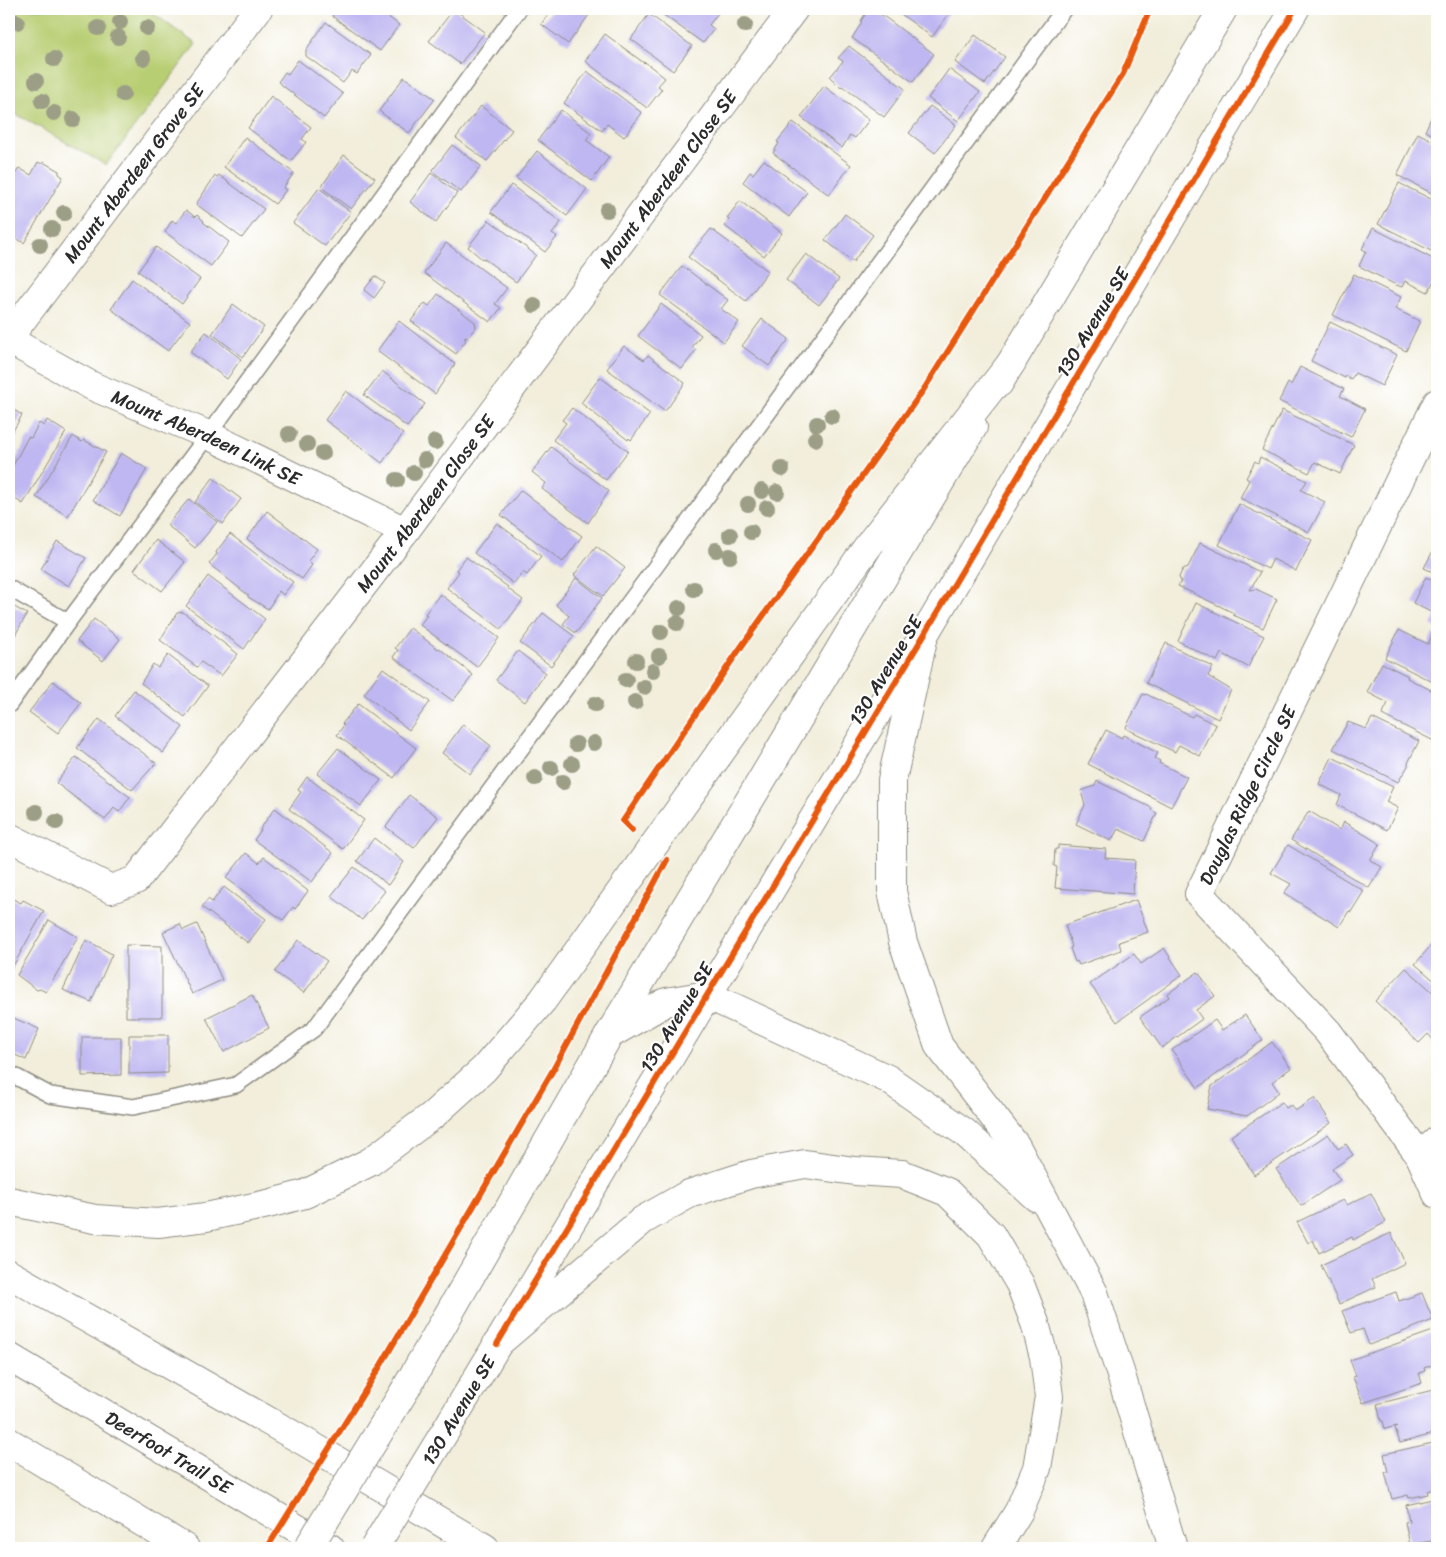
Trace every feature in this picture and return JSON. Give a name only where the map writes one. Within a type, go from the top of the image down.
[{"type":"main road","name":"Mount Aberdeen Grove SE","points":[[9,339],[258,9]]},
{"type":"main road","name":"Mount Aberdeen Close SE","points":[[9,838],[110,889],[136,880],[405,532],[794,9]]},
{"type":"main road","points":[[308,1548],[405,1390],[609,1035],[1223,9]]},
{"type":"main road","name":"130 Avenue SE","points":[[374,1548],[924,635],[1295,9]]},
{"type":"main road","name":"Mount Aberdeen Link SE","points":[[9,339],[92,386],[208,435],[405,532]]},
{"type":"main road","points":[[9,1202],[95,1219],[158,1223],[206,1217],[305,1194],[370,1162],[433,1115],[484,1069],[543,1000],[871,542],[1012,362]]},
{"type":"main road","name":"Douglas Ridge Circle SE","points":[[1437,403],[1199,894],[1328,1032],[1429,1148],[1437,1194]]},
{"type":"main road","points":[[924,635],[892,780],[892,891],[903,942],[938,1046],[1016,1146],[1094,1294],[1121,1375],[1172,1548]]},
{"type":"main road","points":[[609,1035],[666,1002],[707,995],[888,1079],[964,1132],[1052,1212]]},
{"type":"main road","points":[[497,1344],[643,1220],[689,1194],[751,1174],[806,1164],[855,1171],[902,1174],[947,1192],[990,1235],[1020,1284],[1035,1323],[1044,1357],[1049,1397],[1037,1468],[1019,1511],[996,1548]]},
{"type":"main road","points":[[9,1274],[307,1443],[485,1548]]},
{"type":"main road","name":"Deerfoot Trail SE","points":[[9,1357],[330,1548]]},
{"type":"main road","points":[[9,1442],[185,1548]]},
{"type":"lane","points":[[9,705],[519,9]]},
{"type":"lane","points":[[9,1073],[50,1095],[133,1107],[236,1085],[314,1029],[1064,9]]},
{"type":"lane","points":[[9,588],[68,622]]},
{"type":"green space","points":[[9,9],[147,9],[196,44],[106,165],[9,110]]},
{"type":"building","points":[[337,9],[378,9],[399,25],[380,51],[332,16]]},
{"type":"building","points":[[454,9],[485,32],[460,64],[429,41]]},
{"type":"building","points":[[553,9],[580,9],[589,15],[568,44],[541,24]]},
{"type":"building","points":[[655,9],[713,9],[718,13],[709,25],[714,29],[703,43]]},
{"type":"building","points":[[874,9],[934,54],[913,82],[852,38],[866,13],[870,13]]},
{"type":"building","points":[[894,9],[948,9],[951,11],[932,37]]},
{"type":"building","points":[[649,14],[692,46],[673,71],[631,39]]},
{"type":"building","points":[[326,22],[371,55],[357,74],[352,71],[343,83],[306,56],[306,50]]},
{"type":"building","points":[[605,34],[665,78],[658,86],[662,89],[647,108],[585,61]]},
{"type":"building","points":[[975,35],[1005,57],[985,84],[955,62]]},
{"type":"building","points":[[849,46],[905,89],[884,117],[842,86],[841,88],[830,77],[843,61],[838,58]]},
{"type":"building","points":[[298,60],[343,94],[324,118],[278,82],[285,72],[288,74]]},
{"type":"building","points":[[949,69],[980,92],[958,121],[928,98]]},
{"type":"building","points":[[587,71],[642,113],[624,137],[607,124],[602,131],[564,103]]},
{"type":"building","points":[[404,77],[435,99],[409,133],[379,111]]},
{"type":"building","points":[[824,86],[869,120],[855,138],[850,135],[842,148],[801,117]]},
{"type":"building","points":[[271,96],[311,127],[302,139],[306,142],[291,161],[248,128]]},
{"type":"building","points":[[1437,104],[1437,137],[1425,131]]},
{"type":"building","points":[[481,106],[512,130],[487,161],[456,138]]},
{"type":"building","points":[[930,106],[956,125],[935,153],[909,133]]},
{"type":"building","points":[[561,110],[591,133],[586,140],[609,157],[592,181],[538,140]]},
{"type":"building","points":[[793,122],[851,165],[829,195],[773,153],[779,143],[777,142]]},
{"type":"building","points":[[1418,133],[1437,143],[1437,196],[1397,175]]},
{"type":"building","points":[[245,137],[294,173],[283,188],[286,190],[275,204],[224,167]]},
{"type":"building","points":[[452,145],[481,166],[461,192],[432,171]]},
{"type":"building","points":[[537,151],[587,189],[567,216],[516,178]]},
{"type":"building","points":[[344,155],[375,178],[351,209],[321,187]]},
{"type":"building","points":[[764,160],[807,192],[789,217],[743,182],[750,172],[753,174]]},
{"type":"building","points":[[38,162],[42,164],[43,162],[59,171],[59,174],[63,177],[24,243],[14,237],[9,245],[9,185],[19,168],[31,175]]},
{"type":"building","points":[[431,173],[457,193],[436,222],[410,202]]},
{"type":"building","points":[[219,175],[264,209],[242,238],[196,204],[215,176]]},
{"type":"building","points":[[1399,183],[1437,202],[1433,214],[1437,216],[1437,254],[1378,224]]},
{"type":"building","points":[[511,185],[561,222],[552,234],[557,237],[545,252],[491,212]]},
{"type":"building","points":[[319,188],[351,212],[325,246],[293,223]]},
{"type":"building","points":[[740,201],[782,233],[764,256],[725,226],[729,220],[727,218]]},
{"type":"building","points":[[186,210],[195,217],[197,215],[229,242],[211,266],[165,232],[172,220],[176,223]]},
{"type":"building","points":[[845,214],[873,235],[853,262],[825,240]]},
{"type":"building","points":[[489,220],[536,255],[516,282],[468,247]]},
{"type":"building","points":[[1373,228],[1437,261],[1437,275],[1428,292],[1405,281],[1402,287],[1396,285],[1359,266],[1366,251],[1362,249]]},
{"type":"building","points":[[711,229],[768,271],[746,301],[688,257]]},
{"type":"building","points":[[446,243],[507,288],[495,304],[501,308],[490,322],[424,273]]},
{"type":"building","points":[[156,247],[200,279],[182,304],[138,271]]},
{"type":"building","points":[[806,254],[839,279],[819,305],[786,280]]},
{"type":"building","points":[[682,266],[728,300],[721,309],[739,322],[724,342],[660,295]]},
{"type":"building","points":[[1354,274],[1401,297],[1395,309],[1420,321],[1406,351],[1333,315]]},
{"type":"building","points":[[375,276],[385,283],[374,298],[364,290]]},
{"type":"building","points":[[132,279],[190,322],[168,351],[111,309]]},
{"type":"building","points":[[438,294],[475,322],[476,327],[468,337],[464,338],[466,340],[456,354],[411,321],[425,303],[429,306]]},
{"type":"building","points":[[233,304],[264,327],[243,357],[212,334]]},
{"type":"building","points":[[661,304],[701,335],[692,347],[696,350],[682,369],[638,336]]},
{"type":"building","points":[[762,319],[789,339],[769,366],[742,346]]},
{"type":"building","points":[[399,321],[455,364],[435,394],[377,351]]},
{"type":"building","points":[[1330,322],[1397,355],[1382,386],[1355,373],[1351,379],[1346,376],[1345,378],[1311,361]]},
{"type":"building","points":[[206,332],[241,359],[227,379],[190,352]]},
{"type":"building","points":[[624,346],[644,360],[648,355],[685,383],[664,411],[607,369]]},
{"type":"building","points":[[1300,367],[1344,389],[1340,396],[1365,409],[1351,437],[1279,401],[1288,383],[1291,385]]},
{"type":"building","points":[[382,371],[425,404],[407,427],[364,395]]},
{"type":"building","points":[[600,377],[650,414],[631,440],[629,438],[628,440],[581,403]]},
{"type":"building","points":[[346,391],[403,434],[382,463],[325,420]]},
{"type":"building","points":[[9,407],[22,415],[9,438]]},
{"type":"building","points":[[572,408],[628,451],[606,480],[553,440],[566,423],[562,420]]},
{"type":"building","points":[[1282,410],[1354,445],[1340,474],[1315,462],[1309,473],[1262,450]]},
{"type":"building","points":[[47,420],[66,432],[23,504],[9,495],[9,473],[28,437],[31,438],[39,423],[44,426]]},
{"type":"building","points":[[73,436],[106,452],[68,516],[36,497]]},
{"type":"building","points":[[551,447],[609,491],[588,523],[542,489],[546,483],[532,472]]},
{"type":"building","points":[[121,453],[147,469],[120,516],[93,500]]},
{"type":"building","points":[[1260,457],[1307,481],[1301,490],[1325,502],[1309,532],[1240,498],[1249,480],[1246,478],[1255,461],[1258,463]]},
{"type":"building","points":[[213,478],[241,499],[223,524],[195,502]]},
{"type":"building","points":[[521,490],[582,536],[563,562],[501,515]]},
{"type":"building","points":[[189,499],[217,522],[195,548],[167,525]]},
{"type":"building","points":[[1239,504],[1312,540],[1296,571],[1273,559],[1268,569],[1219,545]]},
{"type":"building","points":[[267,511],[317,549],[308,561],[312,565],[302,579],[247,539]]},
{"type":"building","points":[[497,523],[541,556],[527,575],[523,572],[514,584],[474,553]]},
{"type":"building","points":[[230,534],[293,582],[283,595],[279,591],[268,609],[248,597],[248,595],[209,564]]},
{"type":"building","points":[[156,540],[185,562],[162,591],[134,570]]},
{"type":"building","points":[[57,541],[86,558],[69,586],[41,569]]},
{"type":"building","points":[[1200,543],[1260,572],[1250,590],[1256,589],[1277,599],[1263,628],[1233,615],[1234,613],[1178,586],[1181,582],[1179,577],[1183,569],[1188,567]]},
{"type":"building","points":[[1437,543],[1437,574],[1424,568]]},
{"type":"building","points":[[596,546],[625,568],[603,596],[574,575]]},
{"type":"building","points":[[466,557],[523,600],[501,629],[447,588],[459,572],[456,570]]},
{"type":"building","points":[[208,576],[265,619],[244,649],[186,606]]},
{"type":"building","points":[[1426,577],[1437,582],[1437,628],[1431,625],[1436,615],[1413,603]]},
{"type":"building","points":[[576,578],[602,598],[576,633],[563,624],[569,616],[556,605]]},
{"type":"building","points":[[440,594],[499,638],[477,667],[420,625],[427,615],[425,614]]},
{"type":"building","points":[[1196,603],[1264,636],[1248,667],[1221,653],[1217,661],[1178,641]]},
{"type":"building","points":[[9,604],[27,614],[9,646]]},
{"type":"building","points":[[183,612],[238,654],[221,676],[201,662],[197,667],[160,640],[177,613]]},
{"type":"building","points":[[543,613],[574,636],[551,666],[520,643]]},
{"type":"building","points":[[94,619],[120,639],[103,661],[77,641]]},
{"type":"building","points":[[410,628],[473,675],[453,701],[393,657],[398,650],[395,648]]},
{"type":"building","points":[[1399,630],[1428,644],[1433,634],[1437,636],[1437,684],[1385,658]]},
{"type":"building","points":[[1166,643],[1213,667],[1208,676],[1231,690],[1218,719],[1146,683]]},
{"type":"building","points":[[518,651],[546,673],[525,702],[496,680]]},
{"type":"building","points":[[168,655],[208,686],[185,717],[141,683],[153,664],[158,668]]},
{"type":"building","points":[[1382,663],[1437,693],[1437,738],[1432,740],[1382,715],[1388,703],[1367,692]]},
{"type":"building","points":[[383,668],[430,702],[409,730],[364,694]]},
{"type":"building","points":[[53,681],[81,703],[58,733],[29,712]]},
{"type":"building","points":[[134,690],[183,727],[163,753],[115,716]]},
{"type":"building","points":[[1143,694],[1192,717],[1194,714],[1216,725],[1200,756],[1179,745],[1175,752],[1127,729],[1126,727]]},
{"type":"building","points":[[358,704],[416,748],[394,778],[337,735],[344,725],[342,724]]},
{"type":"building","points":[[1372,718],[1419,741],[1408,766],[1398,782],[1333,749],[1348,722],[1366,729]]},
{"type":"building","points":[[99,719],[156,763],[132,790],[77,748]]},
{"type":"building","points":[[463,724],[491,746],[470,774],[442,753]]},
{"type":"building","points":[[1106,730],[1122,738],[1123,735],[1158,753],[1155,758],[1160,761],[1159,763],[1187,777],[1171,807],[1088,764]]},
{"type":"building","points":[[338,748],[381,780],[361,806],[317,774]]},
{"type":"building","points":[[76,757],[130,797],[119,812],[114,808],[105,820],[56,783]]},
{"type":"building","points":[[1332,757],[1393,787],[1386,802],[1398,808],[1387,830],[1337,805],[1341,795],[1319,784]]},
{"type":"building","points":[[307,777],[364,820],[343,849],[289,809],[301,792],[298,790]]},
{"type":"building","points":[[1097,781],[1152,808],[1151,810],[1157,813],[1144,841],[1118,829],[1111,841],[1076,824],[1085,805],[1081,791],[1095,786]]},
{"type":"building","points":[[409,795],[438,817],[414,848],[386,827]]},
{"type":"building","points":[[275,808],[333,853],[312,882],[254,840]]},
{"type":"building","points":[[1309,811],[1340,830],[1344,822],[1380,844],[1370,860],[1382,867],[1369,888],[1291,840]]},
{"type":"building","points":[[374,838],[404,862],[388,885],[357,861]]},
{"type":"building","points":[[1058,845],[1106,849],[1105,858],[1135,860],[1133,894],[1055,888],[1057,867],[1054,866],[1055,849],[1058,849]]},
{"type":"building","points":[[1288,845],[1364,891],[1339,927],[1284,893],[1291,884],[1271,873]]},
{"type":"building","points":[[246,853],[259,863],[264,857],[308,891],[295,909],[293,907],[283,920],[226,878]]},
{"type":"building","points":[[354,867],[385,891],[362,920],[331,896]]},
{"type":"building","points":[[224,887],[266,919],[248,943],[202,907],[208,899],[212,902]]},
{"type":"building","points":[[13,899],[21,903],[23,900],[44,911],[9,973],[9,906]]},
{"type":"building","points":[[1136,900],[1148,932],[1119,942],[1121,950],[1079,965],[1077,961],[1075,962],[1065,925]]},
{"type":"building","points":[[49,920],[78,937],[46,992],[40,989],[37,990],[17,975]]},
{"type":"building","points":[[180,924],[183,930],[197,924],[222,980],[192,994],[163,932]]},
{"type":"building","points":[[86,940],[112,954],[91,1002],[63,990]]},
{"type":"building","points":[[298,940],[327,961],[304,993],[275,972]]},
{"type":"building","points":[[1435,941],[1437,943],[1437,983],[1415,964]]},
{"type":"building","points":[[126,945],[162,946],[162,1017],[126,1017]]},
{"type":"building","points":[[1164,948],[1182,975],[1117,1022],[1090,984],[1134,954],[1141,964]]},
{"type":"building","points":[[1406,968],[1436,995],[1437,993],[1437,1044],[1428,1034],[1419,1043],[1375,1001]]},
{"type":"building","points":[[1198,972],[1215,996],[1196,1010],[1202,1019],[1162,1048],[1140,1017],[1169,997],[1167,994]]},
{"type":"building","points":[[252,995],[269,1028],[224,1052],[206,1018]]},
{"type":"building","points":[[1245,1015],[1263,1040],[1198,1088],[1172,1050],[1215,1020],[1222,1030]]},
{"type":"building","points":[[9,1016],[39,1029],[26,1060],[9,1052]]},
{"type":"building","points":[[129,1035],[168,1035],[168,1073],[129,1074]]},
{"type":"building","points":[[82,1037],[121,1037],[121,1075],[82,1076]]},
{"type":"building","points":[[1272,1042],[1291,1068],[1272,1082],[1279,1092],[1247,1116],[1207,1109],[1212,1086]]},
{"type":"building","points":[[1315,1098],[1331,1123],[1254,1175],[1231,1136],[1282,1102],[1286,1108],[1291,1105],[1295,1111]]},
{"type":"building","points":[[1328,1134],[1338,1149],[1346,1144],[1353,1155],[1332,1169],[1340,1180],[1301,1206],[1276,1169]]},
{"type":"building","points":[[1371,1193],[1386,1222],[1353,1240],[1352,1237],[1319,1253],[1313,1240],[1308,1243],[1297,1222],[1343,1200],[1347,1205]]},
{"type":"building","points":[[1391,1233],[1405,1263],[1372,1279],[1376,1287],[1339,1304],[1321,1265]]},
{"type":"building","points":[[1396,1292],[1399,1301],[1422,1293],[1433,1320],[1369,1345],[1363,1329],[1351,1333],[1342,1311]]},
{"type":"building","points":[[1436,1330],[1437,1363],[1424,1368],[1425,1371],[1419,1373],[1422,1383],[1363,1403],[1353,1377],[1356,1376],[1350,1360]]},
{"type":"building","points":[[1433,1390],[1437,1400],[1437,1433],[1400,1443],[1395,1428],[1397,1426],[1385,1429],[1377,1404]]},
{"type":"building","points":[[1437,1442],[1437,1488],[1427,1491],[1428,1494],[1409,1498],[1408,1495],[1392,1499],[1385,1472],[1388,1472],[1384,1454]]},
{"type":"building","points":[[1437,1498],[1437,1540],[1410,1545],[1405,1522],[1409,1521],[1406,1505]]},
{"type":"cycle path","points":[[632,830],[623,821],[739,650],[924,389],[1123,74],[1150,9]]},
{"type":"cycle path","points":[[497,1344],[924,635],[1295,9]]},
{"type":"cycle path","points":[[267,1548],[381,1365],[553,1070],[667,860]]}]
